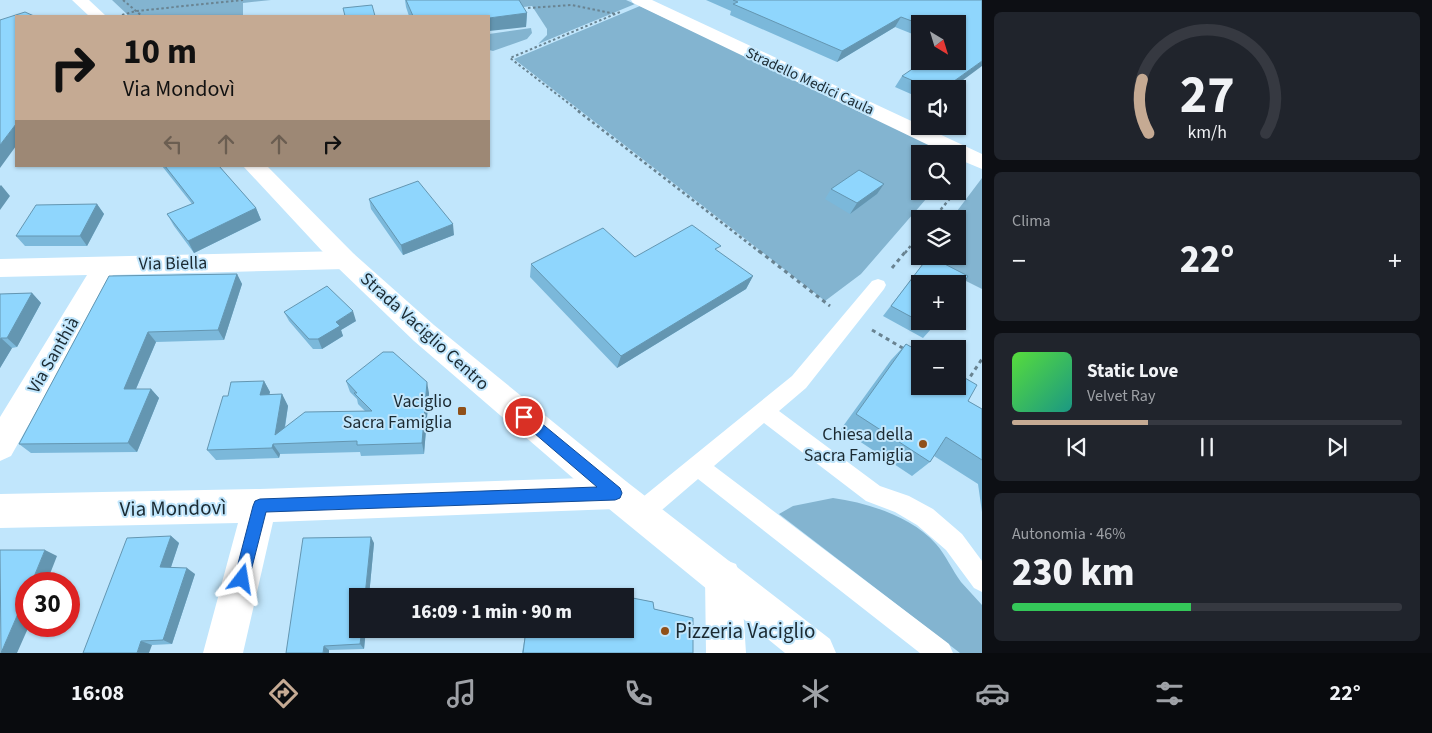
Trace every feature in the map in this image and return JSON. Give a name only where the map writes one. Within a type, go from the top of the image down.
[{"type":"street","points":[[80,0],[97,15]]},
{"type":"street","name":"Stradello Medici Caula","points":[[641,1],[982,162]]},
{"type":"street","name":"Strada Vaciglio Centro","points":[[255,167],[345,260],[424,334],[615,493],[816,653]]},
{"type":"street","name":"Via Biella","points":[[0,268],[345,260]]},
{"type":"street","name":"Via Santhià","points":[[0,446],[106,265]]},
{"type":"street","name":"Via Mondovì","points":[[0,512],[260,506],[615,493]]},
{"type":"street","points":[[223,653],[260,506]]},
{"type":"street","points":[[723,578],[726,653]]},
{"type":"lane","points":[[641,513],[799,382],[878,285]]},
{"type":"lane","points":[[764,411],[874,494],[901,503],[925,517],[954,542],[982,580]]},
{"type":"lane","points":[[698,466],[940,653]]},
{"type":"path","points":[[123,0],[141,15]]},
{"type":"path","points":[[122,15],[136,11],[243,0]]},
{"type":"path","points":[[641,1],[616,14],[510,58],[824,303]]},
{"type":"path","points":[[528,8],[572,5],[616,14]]},
{"type":"path","points":[[940,210],[949,200]]},
{"type":"path","points":[[878,285],[911,245]]},
{"type":"path","points":[[966,383],[982,359]]},
{"type":"shaded area","points":[[112,0],[271,0],[243,3],[243,15],[128,15]]},
{"type":"shaded area","points":[[441,0],[626,0],[635,4],[538,44],[547,35],[547,29],[532,6],[515,8]]},
{"type":"shaded area","points":[[640,6],[932,145],[911,145],[911,200],[925,200],[917,210],[911,210],[911,216],[861,274],[825,301],[514,59]]},
{"type":"shaded area","points":[[531,28],[532,33],[527,39],[493,51],[490,50],[490,34]]},
{"type":"shaded area","points":[[982,178],[982,289],[966,281],[966,275],[954,275],[934,265],[966,265],[966,210],[958,210]]},
{"type":"shaded area","points":[[833,498],[874,507],[902,518],[926,534],[936,544],[961,582],[982,605],[982,653],[960,653],[779,514],[793,506]]},
{"type":"building","points":[[406,0],[519,0],[527,13],[490,18],[490,15],[413,15]]},
{"type":"building","points":[[733,0],[982,0],[982,61],[956,80],[911,80],[902,76],[911,70],[966,70],[966,15],[911,15],[911,21],[901,17],[842,51],[733,4],[738,2]]},
{"type":"building","points":[[372,5],[375,15],[345,15],[343,8]]},
{"type":"building","points":[[25,12],[32,15],[16,15]]},
{"type":"building","points":[[15,15],[15,125],[0,145],[0,20]]},
{"type":"building","points":[[166,167],[220,167],[256,208],[188,241],[167,214],[194,203]]},
{"type":"building","points":[[859,170],[884,184],[857,203],[831,189]]},
{"type":"building","points":[[418,181],[453,224],[401,245],[369,199]]},
{"type":"building","points":[[97,204],[80,236],[16,236],[36,205]]},
{"type":"building","points":[[692,225],[721,246],[715,249],[753,276],[621,356],[531,264],[603,228],[635,257]]},
{"type":"building","points":[[922,265],[947,265],[968,276],[966,279],[966,275],[915,275]]},
{"type":"building","points":[[237,274],[218,330],[148,332],[124,389],[151,389],[128,443],[19,444],[109,276]]},
{"type":"building","points":[[911,280],[911,317],[891,306]]},
{"type":"building","points":[[327,286],[353,311],[336,322],[340,326],[318,339],[309,339],[284,312]]},
{"type":"building","points":[[32,293],[7,338],[1,338],[0,340],[0,294]]},
{"type":"building","name":"Chiesa della Sacra Famiglia","points":[[906,344],[911,347],[911,395],[966,395],[966,379],[977,385],[968,401],[982,409],[982,460],[946,437],[930,462],[856,414]]},
{"type":"building","points":[[383,352],[393,352],[427,382],[422,443],[357,445],[357,441],[273,444],[272,448],[207,450],[223,396],[228,396],[231,382],[264,381],[260,395],[282,394],[275,435],[305,412],[372,411],[354,393],[357,393],[346,381]]},
{"type":"building","points":[[171,536],[160,567],[187,568],[163,640],[141,641],[137,653],[83,653],[127,538]]},
{"type":"building","points":[[371,537],[366,588],[349,588],[349,638],[361,638],[360,644],[324,646],[323,653],[286,653],[303,538]]},
{"type":"building","points":[[0,550],[45,550],[36,572],[15,572],[15,621],[1,653]]},
{"type":"building","points":[[634,599],[653,602],[654,609],[693,618],[693,653],[523,653],[525,638],[634,638]]},
{"type":"place","name":"Vaciglio Sacra Famiglia","points":[[462,411]]},
{"type":"place","name":"Chiesa della Sacra Famiglia","points":[[923,444]]},
{"type":"place","name":"Pizzeria Vaciglio","points":[[665,631]]},
{"type":"route","points":[[242,579],[260,506],[615,493],[524,417]]}]
